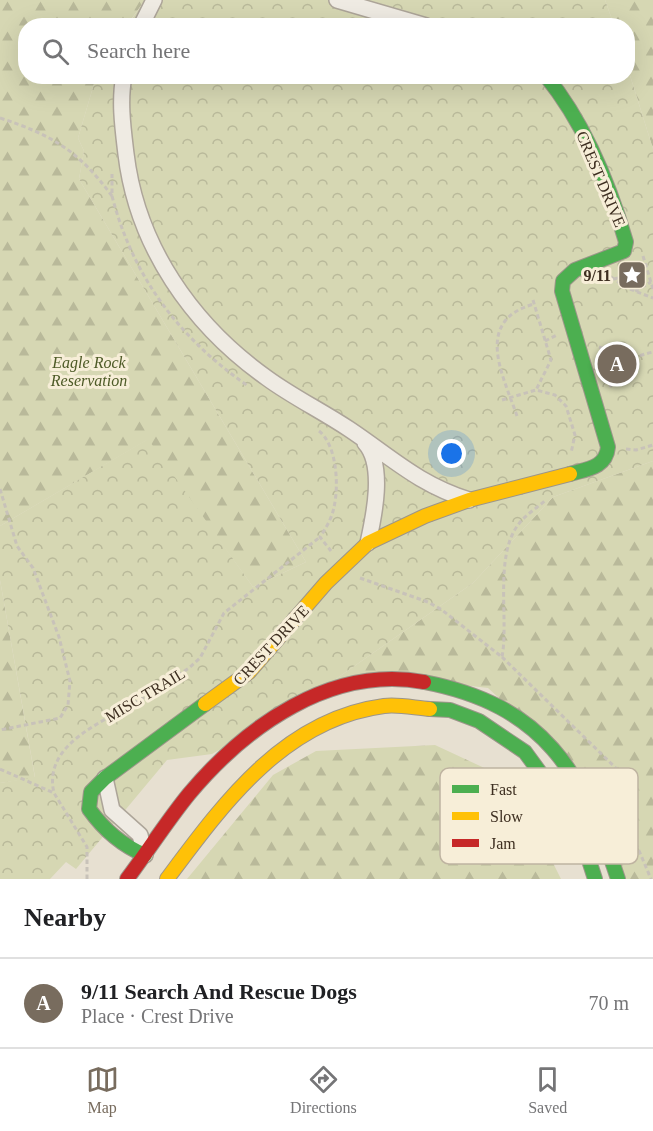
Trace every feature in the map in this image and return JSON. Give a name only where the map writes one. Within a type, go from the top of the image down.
[{"type":"main road","name":"CREST DRIVE","points":[[105,778],[223,694],[249,672],[343,566],[368,543],[425,516],[469,500],[599,466],[606,459],[609,450],[562,291],[563,281],[574,269],[612,259],[624,251],[626,242],[597,164],[576,122],[551,84]]},
{"type":"main road","points":[[159,862],[198,784],[252,735],[295,704],[330,688],[368,681],[419,680],[458,689],[494,703],[528,724],[556,751],[569,768]]},
{"type":"main road","points":[[127,879],[159,862],[219,810],[280,749],[331,719],[385,706],[450,710],[479,721],[525,752],[537,768]]},
{"type":"main road","points":[[159,862],[167,879]]},
{"type":"main road","points":[[590,864],[595,879]]},
{"type":"main road","points":[[613,864],[618,879]]},
{"type":"street","points":[[145,18],[154,0]]},
{"type":"street","points":[[337,0],[399,18]]},
{"type":"street","points":[[124,84],[123,129],[130,184],[150,239],[178,292],[196,315],[264,376],[361,438],[424,482],[440,491],[469,500]]},
{"type":"street","points":[[361,438],[369,448],[376,482],[375,513],[368,543]]},
{"type":"street","name":"CREST DRIVE","points":[[105,778],[112,810],[140,835],[159,862]]},
{"type":"path","points":[[0,118],[62,143],[82,159],[112,196],[135,259],[161,306],[225,369],[253,389]]},
{"type":"path","points":[[112,172],[112,196]]},
{"type":"path","points":[[639,272],[634,266],[628,266],[624,269],[626,281],[634,282],[639,272],[647,270]]},
{"type":"path","points":[[608,276],[653,298]]},
{"type":"path","points":[[613,279],[625,276]]},
{"type":"path","points":[[635,291],[651,282]]},
{"type":"path","points":[[532,300],[551,360],[536,390]]},
{"type":"path","points":[[517,416],[496,355],[496,339],[516,311],[534,304]]},
{"type":"path","points":[[591,341],[610,352],[631,357],[653,352]]},
{"type":"path","points":[[608,393],[618,372],[631,357]]},
{"type":"path","points":[[502,400],[536,390],[555,395],[566,406],[575,435],[571,450],[572,472]]},
{"type":"path","points":[[313,427],[323,434],[327,442],[336,485],[334,508],[320,537],[343,566],[365,581],[428,602],[442,610],[502,657],[616,768]]},
{"type":"path","points":[[0,489],[18,546],[33,568],[59,638],[69,681],[68,705],[60,718],[0,730]]},
{"type":"path","points":[[502,657],[505,639],[502,612],[506,560],[513,534],[518,524],[552,495]]},
{"type":"path","name":"MISC TRAIL","points":[[54,793],[54,771],[69,745],[89,729],[189,668],[201,658],[224,613],[320,537]]},
{"type":"path","points":[[0,769],[54,793],[87,847],[87,879]]},
{"type":"path","points":[[638,848],[651,879]]},
{"type":"green space","name":"Eagle Rock Reservation","points":[[0,0],[145,0],[132,18],[18,18],[18,84],[94,84],[78,138],[84,151],[79,179],[306,562],[253,587],[147,440],[0,526]]},
{"type":"green space","points":[[145,0],[605,0],[611,18],[133,18]]},
{"type":"green space","points":[[605,0],[653,0],[653,149],[633,84],[635,84],[635,18],[611,18]]},
{"type":"green space","points":[[94,84],[633,84],[653,149],[653,461],[553,497],[473,583],[293,709],[212,754],[167,760],[76,869],[66,862],[50,879],[0,879],[0,783],[35,777],[0,580],[0,526],[148,439],[253,587],[306,562],[79,179],[84,151],[78,138]]},
{"type":"green space","points":[[653,461],[653,879],[621,879],[613,864],[638,864],[638,768],[562,768],[550,745],[488,688],[395,677],[293,709],[473,583],[553,497]]},
{"type":"green space","points":[[0,580],[35,778],[0,783]]},
{"type":"green space","points":[[435,745],[484,768],[440,768],[440,864],[554,864],[561,879],[187,879],[273,775],[316,751]]},
{"type":"traffic: fast","points":[[552,84],[573,114],[604,176],[626,242],[624,251],[575,270],[563,281],[562,291],[608,447],[600,463],[589,469],[570,474]]},
{"type":"traffic: fast","points":[[424,682],[465,693],[500,707],[529,726],[567,768]]},
{"type":"traffic: fast","points":[[145,855],[121,842],[101,824],[89,809],[91,792],[105,778],[205,704]]},
{"type":"traffic: fast","points":[[430,709],[450,710],[479,721],[525,752],[537,768]]},
{"type":"traffic: fast","points":[[590,864],[595,879]]},
{"type":"traffic: fast","points":[[613,864],[618,879]]},
{"type":"traffic: slow","points":[[205,704],[249,672],[326,583],[368,543],[425,516],[469,500],[570,474]]},
{"type":"traffic: slow","points":[[167,879],[210,822],[234,795],[259,769],[286,747],[316,728],[348,714],[384,706],[430,709]]},
{"type":"traffic: jam","points":[[127,879],[189,794],[237,745],[264,724],[293,706],[324,692],[356,683],[390,679],[424,682]]},
{"type":"place","name":"9/11","points":[[632,275]]},
{"type":"place","name":"9/11 Search And Rescue Dogs","points":[[617,364]]}]
